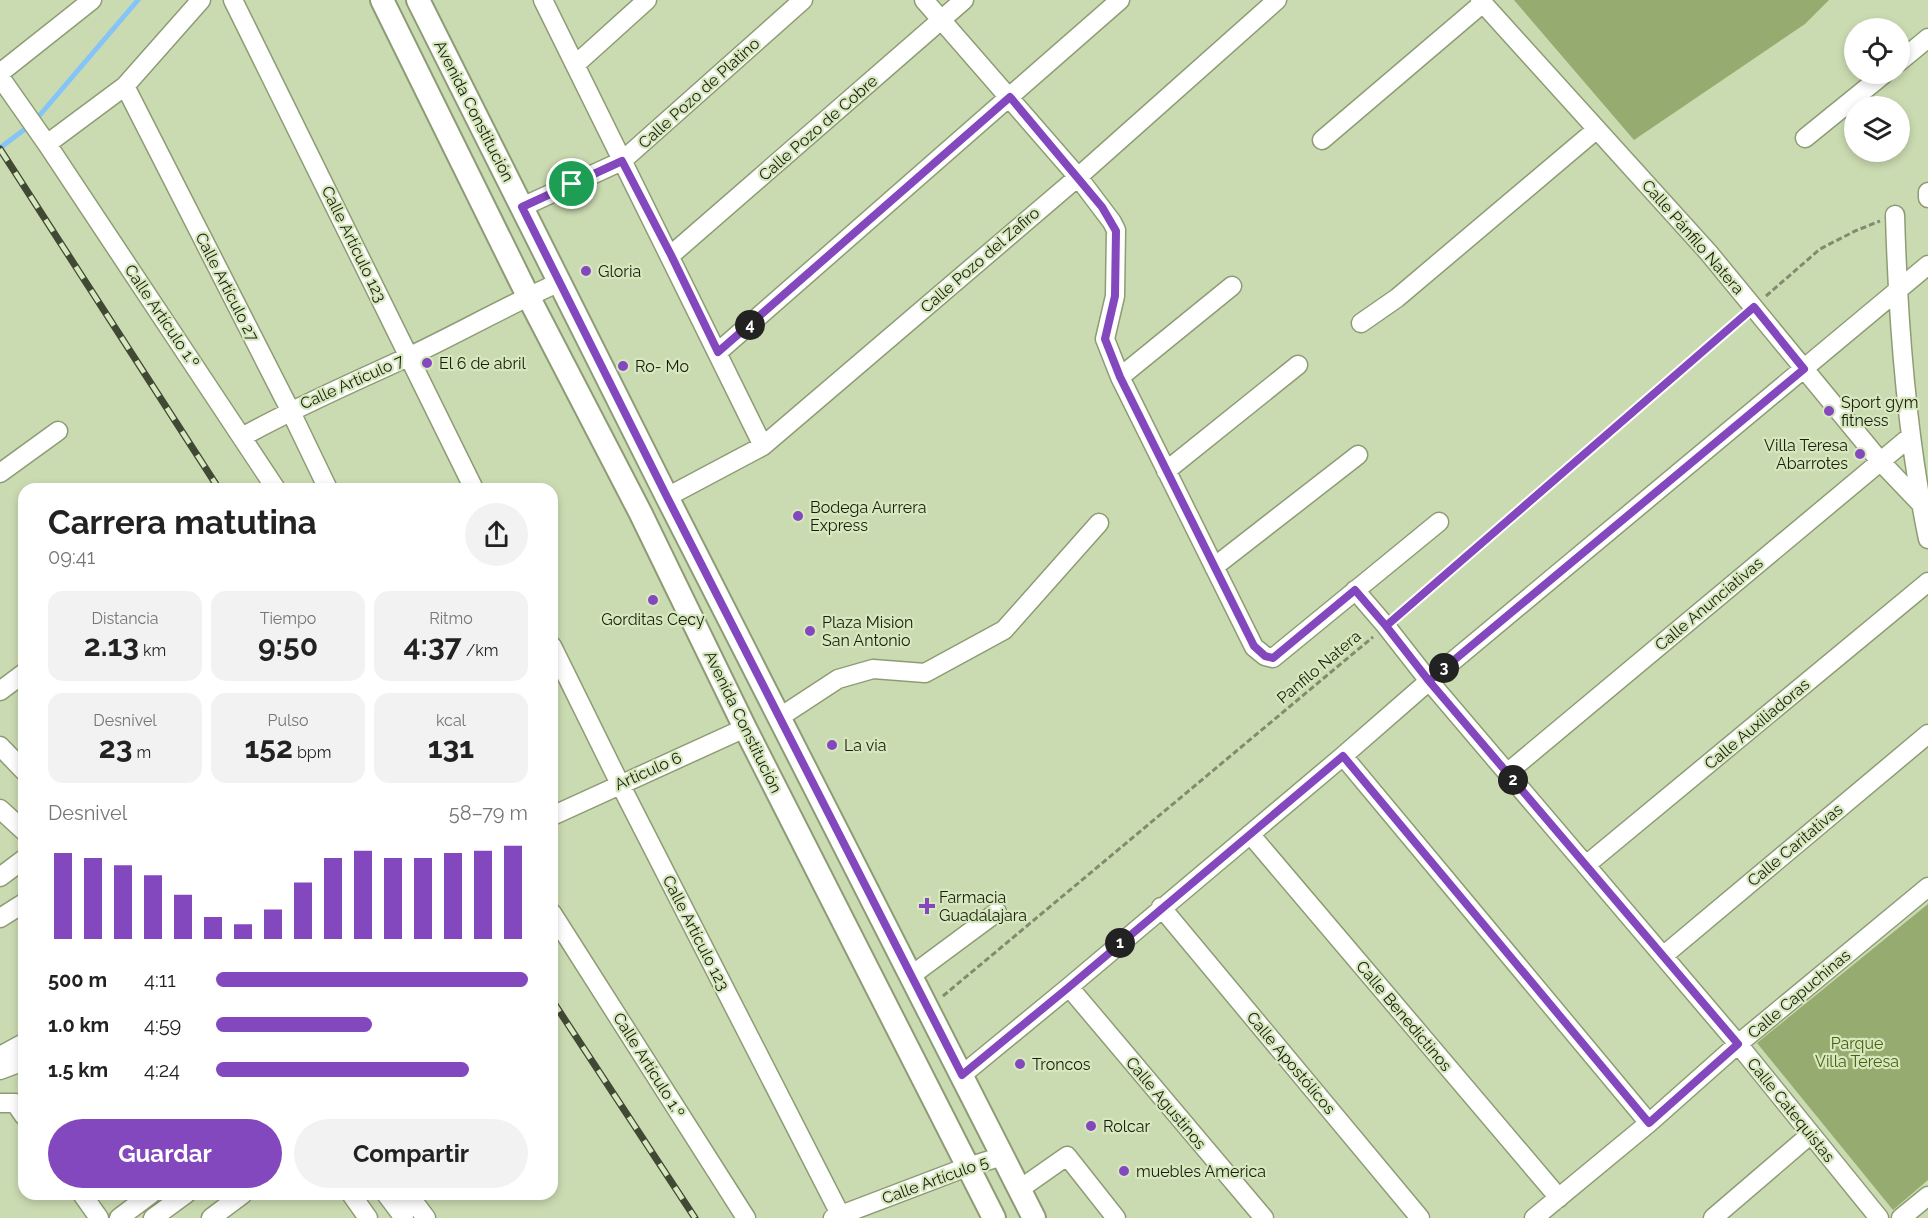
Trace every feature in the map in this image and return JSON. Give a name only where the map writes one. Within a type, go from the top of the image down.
[{"type":"main road","name":"Avenida Constitución","points":[[382,0],[745,728],[994,1218]]},
{"type":"main road","name":"Avenida Constitución","points":[[418,0],[667,497],[1034,1218]]},
{"type":"street","points":[[43,138],[125,86],[201,0]]},
{"type":"street","name":"Calle Artículo 123","points":[[232,0],[471,483]]},
{"type":"street","points":[[543,0],[671,255],[763,446]]},
{"type":"street","points":[[575,65],[647,0]]},
{"type":"street","name":"Calle Pozo de Platino","points":[[522,207],[622,161],[803,0]]},
{"type":"street","points":[[924,0],[1010,97],[1102,207],[1116,231],[1115,296],[1105,339],[1120,377],[1254,646],[1265,656],[1273,658],[1439,522]]},
{"type":"street","name":"Calle Pozo de Cobre","points":[[671,255],[964,0]]},
{"type":"street","points":[[718,352],[1120,0]]},
{"type":"street","name":"Calle Pozo del Zafiro","points":[[667,497],[763,446],[1077,177],[1277,0]]},
{"type":"street","points":[[0,75],[89,2]]},
{"type":"street","points":[[1322,140],[1481,2]]},
{"type":"street","name":"Calle Pánfilo Natera","points":[[1481,2],[1708,252],[1880,460],[1921,504]]},
{"type":"street","points":[[1910,53],[1928,38]]},
{"type":"street","name":"Calle Artículo 1.º","points":[[0,75],[272,483]]},
{"type":"street","points":[[1805,138],[1872,84]]},
{"type":"street","name":"Calle Artículo 27","points":[[125,86],[325,483]]},
{"type":"street","points":[[1361,323],[1396,298],[1597,129]]},
{"type":"street","points":[[1928,192],[1928,198]]},
{"type":"street","points":[[1895,215],[1897,289],[1911,436],[1928,538]]},
{"type":"street","points":[[962,1075],[1343,756],[1429,681],[1928,265]]},
{"type":"street","name":"Calle Artículo 7","points":[[242,437],[290,410],[409,357],[560,282]]},
{"type":"street","points":[[1120,377],[1232,286]]},
{"type":"street","points":[[1166,471],[1298,365]]},
{"type":"street","points":[[0,473],[58,431]]},
{"type":"street","name":"Calle Anunciativas","points":[[1507,773],[1911,436]]},
{"type":"street","points":[[1214,567],[1358,455]]},
{"type":"street","points":[[780,717],[838,679],[873,669],[925,673],[1004,630],[1099,523]]},
{"type":"street","name":"Calle Auxiliadoras","points":[[1586,865],[1928,582]]},
{"type":"street","name":"Calle Catequistas","points":[[1355,590],[1429,681],[1738,1044],[1879,1218]]},
{"type":"street","name":"Calle Artículo 123","points":[[558,658],[838,1217]]},
{"type":"street","points":[[0,691],[18,678]]},
{"type":"street","name":"Articulo 6","points":[[558,813],[745,728]]},
{"type":"street","name":"Calle Caritativas","points":[[1663,956],[1928,734]]},
{"type":"street","points":[[0,746],[18,765]]},
{"type":"street","points":[[1343,756],[1649,1123]]},
{"type":"street","points":[[0,809],[18,826]]},
{"type":"street","name":"Calle Benedictinos","points":[[1250,834],[1559,1198]]},
{"type":"street","points":[[0,877],[18,863]]},
{"type":"street","name":"Calle Capuchinas","points":[[1534,1218],[1649,1123],[1738,1044],[1928,887]]},
{"type":"street","points":[[0,918],[18,907]]},
{"type":"street","name":"Calle Apostólicos","points":[[1161,908],[1420,1218]]},
{"type":"street","points":[[912,975],[997,912]]},
{"type":"street","name":"Calle Artículo 1.º","points":[[558,922],[746,1218]]},
{"type":"street","name":"Calle Agustinos","points":[[1069,987],[1264,1218]]},
{"type":"street","points":[[0,1056],[18,1046]]},
{"type":"street","points":[[0,1070],[18,1063]]},
{"type":"street","points":[[1713,1218],[1811,1134]]},
{"type":"street","name":"Calle Artículo 5","points":[[838,1217],[967,1167],[1003,1156]]},
{"type":"street","points":[[1020,1189],[1066,1156],[1116,1218]]},
{"type":"street","points":[[1901,1218],[1928,1196]]},
{"type":"street","points":[[89,1200],[99,1218]]},
{"type":"street","points":[[119,1218],[143,1200]]},
{"type":"street","points":[[153,1218],[178,1200]]},
{"type":"street","points":[[211,1218],[230,1200]]},
{"type":"street","points":[[355,1200],[368,1218]]},
{"type":"street","points":[[390,1200],[404,1218]]},
{"type":"street","points":[[412,1200],[426,1218]]},
{"type":"path","name":"Panfilo Natera","points":[[928,1008],[1386,626],[1820,249],[1855,231],[1895,215]]},
{"type":"green space","points":[[1514,0],[1829,0],[1805,24],[1634,140]]},
{"type":"green space","name":"Parque Villa Teresa","points":[[1928,904],[1928,1180],[1893,1210],[1757,1043]]},
{"type":"waterway","points":[[0,148],[33,123],[138,0]]},
{"type":"railway","points":[[0,149],[215,483]]},
{"type":"railway","points":[[558,1009],[695,1218]]},
{"type":"place","name":"Gloria","points":[[586,271]]},
{"type":"place","name":"El 6 de abril","points":[[427,363]]},
{"type":"place","name":"Ro- Mo","points":[[623,366]]},
{"type":"place","name":"Sport gym fitness","points":[[1829,411]]},
{"type":"place","name":"Villa Teresa Abarrotes","points":[[1860,454]]},
{"type":"place","name":"Bodega Aurrera Express","points":[[798,516]]},
{"type":"place","name":"Gorditas Cecy","points":[[653,600]]},
{"type":"place","name":"Plaza Mision San Antonio","points":[[810,631]]},
{"type":"place","name":"La via","points":[[832,745]]},
{"type":"place","name":"Farmacia Guadalajara","points":[[927,906]]},
{"type":"place","name":"Troncos","points":[[1020,1064]]},
{"type":"place","name":"Rolcar","points":[[1091,1126]]},
{"type":"place","name":"muebles America","points":[[1124,1171]]},
{"type":"route","points":[[572,184],[522,207],[962,1075],[1343,756],[1649,1123],[1738,1044],[1429,681],[1386,626],[1754,307],[1804,369],[1429,681],[1355,590],[1273,658],[1265,656],[1254,646],[1120,377],[1105,339],[1115,296],[1116,231],[1102,207],[1010,97],[718,352],[622,161],[572,184]]}]
